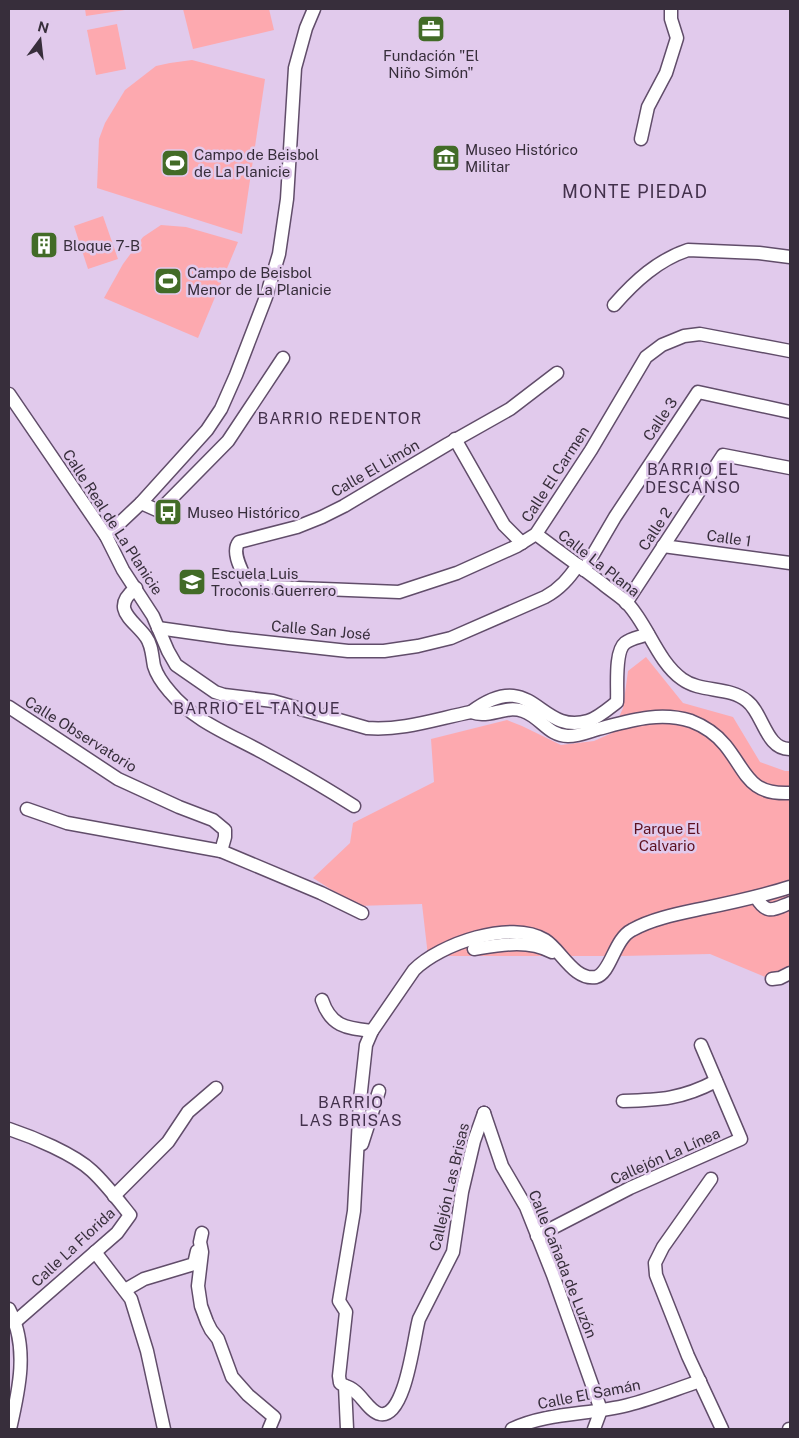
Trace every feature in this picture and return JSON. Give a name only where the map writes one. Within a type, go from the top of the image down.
[{"type":"street","points":[[106,536],[141,503],[216,418],[236,375],[266,297],[279,254],[286,207],[295,68],[304,33],[314,9]]},
{"type":"street","points":[[641,140],[648,107],[666,73],[677,38],[671,19],[671,9]]},
{"type":"street","points":[[614,305],[645,274],[660,263],[688,250],[759,253],[790,257]]},
{"type":"street","name":"Calle El Carmen","points":[[249,586],[398,592],[457,572],[522,543],[536,534],[591,450],[646,357],[662,345],[684,336],[700,334],[790,351]]},
{"type":"street","points":[[141,503],[159,511],[188,482],[228,441],[283,358]]},
{"type":"street","name":"Calle El Limón","points":[[249,586],[237,556],[236,548],[239,542],[297,527],[344,506],[455,439],[510,409],[557,374]]},
{"type":"street","name":"Calle 3","points":[[581,568],[698,392],[790,412]]},
{"type":"street","name":"Calle Real de La Planicie","points":[[9,394],[106,536],[123,570],[153,616],[176,665],[215,692],[224,695],[273,701],[366,728],[377,729],[402,728],[471,712],[493,698],[506,695],[516,696],[531,702],[554,719],[565,722],[588,721],[617,702],[618,665],[623,645],[648,634]]},
{"type":"street","points":[[455,439],[504,525],[522,543]]},
{"type":"street","name":"Calle 2","points":[[626,603],[723,454],[790,468]]},
{"type":"street","name":"Calle La Plana","points":[[536,534],[626,603],[644,625],[669,664],[683,680],[745,699],[776,744],[782,748],[790,749]]},
{"type":"street","name":"Calle 1","points":[[663,546],[790,563]]},
{"type":"street","name":"Calle San José","points":[[158,628],[348,651],[370,652],[402,649],[452,638],[546,597],[581,568]]},
{"type":"street","points":[[136,588],[126,598],[125,609],[131,622],[150,642],[158,677],[178,701],[213,727],[299,772],[354,806]]},
{"type":"street","name":"Calle Observatorio","points":[[9,707],[118,779],[179,807],[213,820],[225,830],[221,851]]},
{"type":"street","name":"Calle Real de La Planicie","points":[[471,712],[482,714],[517,709],[526,712],[552,733],[568,736],[579,735],[641,718],[658,716],[683,719],[705,728],[716,736],[725,745],[744,776],[759,788],[779,794],[790,793]]},
{"type":"street","points":[[27,808],[66,823],[221,851],[321,893],[362,913]]},
{"type":"street","points":[[347,1429],[345,1386],[340,1383],[346,1312],[339,1301],[352,1227],[360,1100],[366,1045],[372,1031],[414,970],[422,962],[479,936],[524,933],[546,941],[579,972],[588,976],[596,976],[601,974],[607,967],[620,939],[634,929],[674,915],[756,897],[790,887]]},
{"type":"street","points":[[756,897],[761,906],[766,910],[790,903]]},
{"type":"street","points":[[474,949],[516,943],[530,944],[561,956]]},
{"type":"street","points":[[772,979],[780,978],[790,973]]},
{"type":"street","points":[[322,1000],[325,1009],[337,1023],[346,1027],[372,1031]]},
{"type":"street","name":"Callejón La Línea","points":[[538,1236],[630,1188],[741,1139],[701,1045]]},
{"type":"street","points":[[622,1101],[657,1100],[681,1096],[716,1081]]},
{"type":"street","points":[[9,1129],[72,1157],[83,1164],[93,1171],[114,1196],[168,1142],[188,1112],[216,1088]]},
{"type":"street","points":[[357,1158],[379,1090]]},
{"type":"street","name":"Calle Cañada de Luzón","points":[[484,1113],[502,1166],[526,1207],[538,1236],[601,1410]]},
{"type":"street","name":"Callejón Las Brisas","points":[[345,1386],[355,1390],[380,1414],[385,1414],[398,1401],[406,1384],[419,1319],[453,1252],[464,1183],[474,1141],[484,1113]]},
{"type":"street","points":[[711,1179],[668,1239],[655,1263],[658,1280],[688,1356],[722,1429]]},
{"type":"street","name":"Calle La Florida","points":[[15,1322],[116,1232],[130,1215],[114,1196]]},
{"type":"street","points":[[125,1290],[144,1279],[194,1264],[201,1237],[202,1252],[198,1291],[201,1306],[211,1330],[218,1339],[232,1377],[248,1395],[274,1417],[269,1429]]},
{"type":"street","points":[[94,1252],[131,1299],[147,1351],[164,1429]]},
{"type":"street","points":[[9,1310],[19,1333],[20,1346],[20,1378],[10,1429]]},
{"type":"street","name":"Calle El Samán","points":[[512,1429],[543,1419],[628,1405],[700,1381]]},
{"type":"street","points":[[594,1429],[601,1410]]},
{"type":"green space","points":[[85,9],[125,9],[125,10],[86,16]]},
{"type":"green space","points":[[183,9],[269,9],[274,30],[193,49]]},
{"type":"green space","points":[[117,24],[126,69],[96,75],[87,30]]},
{"type":"green space","name":"Campo de Beisbol de La Planicie","points":[[192,60],[265,79],[242,234],[97,188],[99,139],[105,123],[125,90],[156,66]]},
{"type":"green space","points":[[103,216],[118,259],[88,269],[74,226]]},
{"type":"green space","name":"Campo de Beisbol Menor de La Planicie","points":[[161,225],[186,227],[238,242],[198,338],[104,298],[123,264],[143,237]]},
{"type":"green space","name":"Parque El Calvario","points":[[646,657],[683,703],[733,717],[760,762],[790,771],[790,968],[770,979],[710,954],[428,956],[422,904],[357,906],[313,878],[350,843],[353,823],[434,782],[431,739],[507,720],[561,745],[594,741],[612,733],[623,708],[628,671]]},
{"type":"place","name":"Fundación \"El Niño Simón\"","points":[[431,29]]},
{"type":"place","name":"Museo Histórico Militar","points":[[446,158]]},
{"type":"place","name":"Campo de Beisbol de La Planicie","points":[[175,163]]},
{"type":"place","name":"Bloque 7-B","points":[[44,245]]},
{"type":"place","name":"Campo de Beisbol Menor de La Planicie","points":[[168,281]]},
{"type":"place","name":"Museo Histórico","points":[[168,512]]},
{"type":"place","name":"Escuela Luis Troconis Guerrero","points":[[192,582]]},
{"type":"district","name":"MONTE PIEDAD","points":[[635,191]]},
{"type":"district","name":"BARRIO REDENTOR","points":[[340,418]]},
{"type":"district","name":"BARRIO EL DESCANSO","points":[[693,478]]},
{"type":"district","name":"BARRIO EL TANQUE","points":[[257,708]]},
{"type":"district","name":"BARRIO LAS BRISAS","points":[[351,1111]]}]
